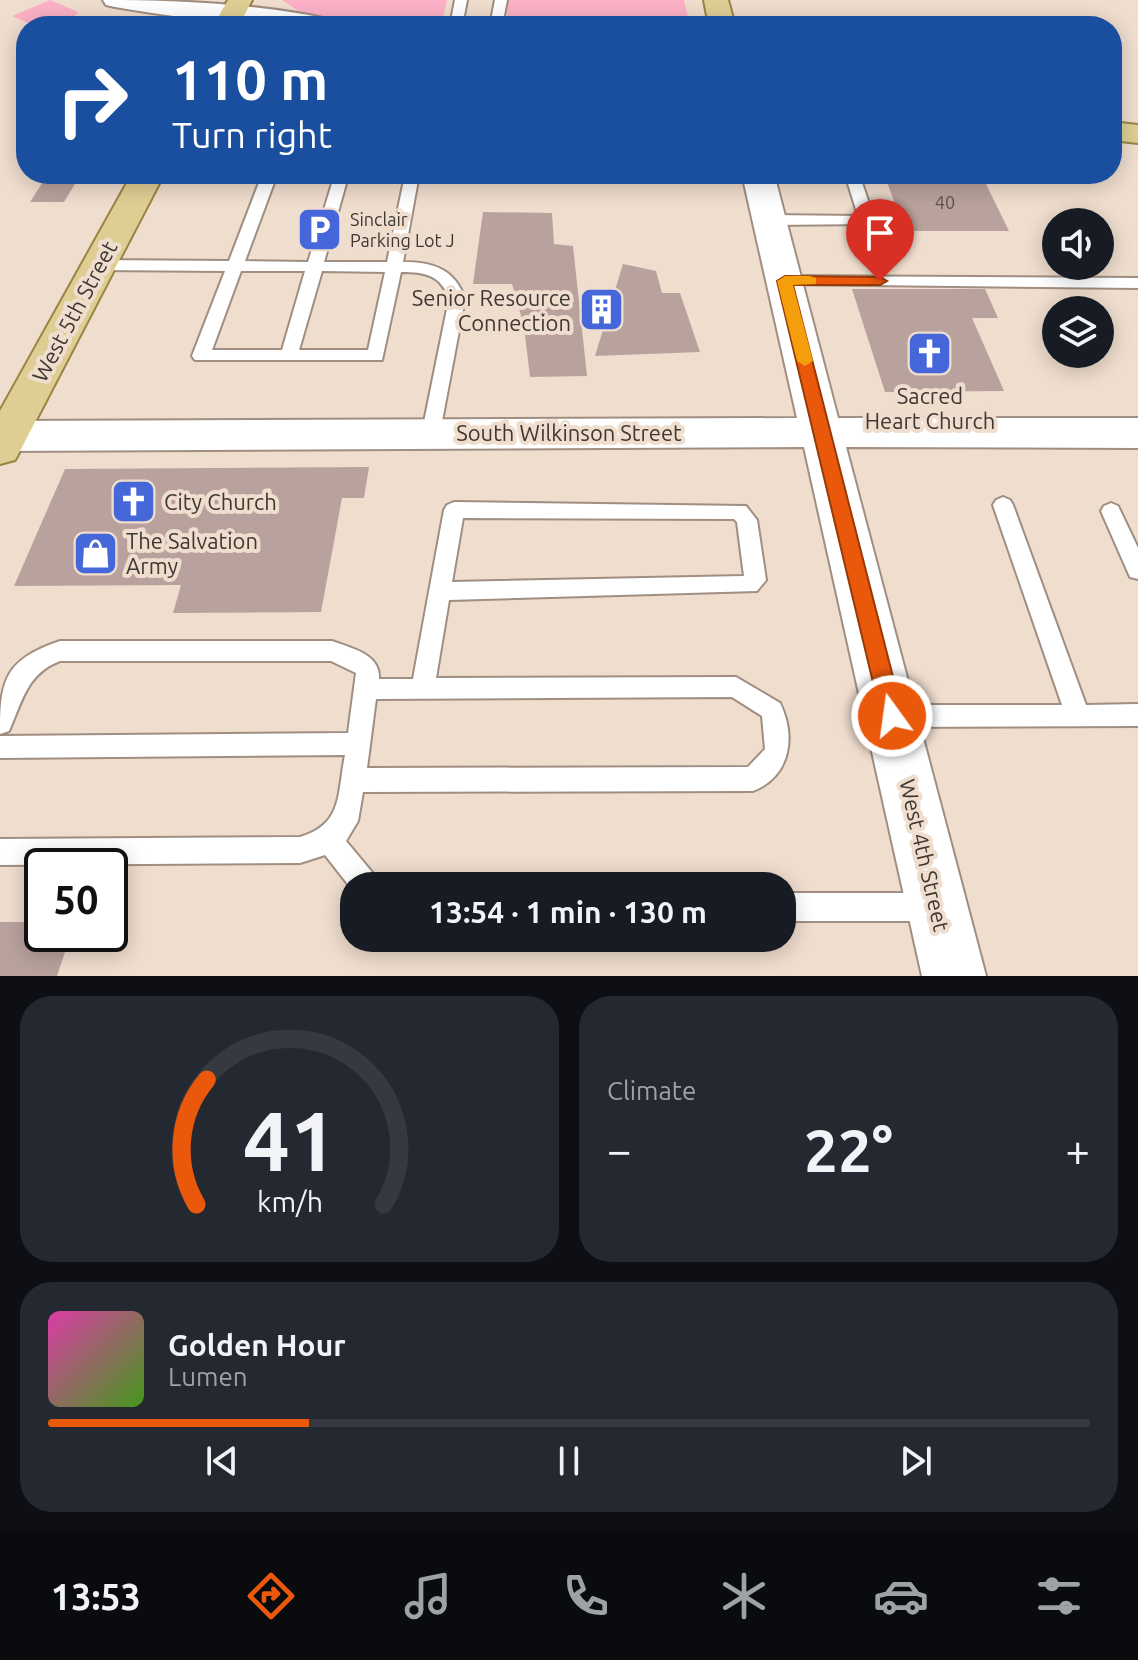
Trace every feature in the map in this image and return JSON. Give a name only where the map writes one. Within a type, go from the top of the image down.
[{"type":"main road","name":"West 5th Street","points":[[2,440],[143,184]]},
{"type":"street","points":[[115,0],[163,9],[254,16]]},
{"type":"street","name":"West 4th Street","points":[[761,184],[954,976]]},
{"type":"street","name":"South Wilkinson Street","points":[[2,440],[432,432],[1138,433]]},
{"type":"lane","points":[[266,184],[201,356],[376,356],[410,184]]},
{"type":"lane","points":[[289,356],[339,184]]},
{"type":"lane","points":[[770,220],[867,221],[855,184]]},
{"type":"lane","points":[[98,265],[394,267],[437,271],[452,280],[457,299],[432,432]]},
{"type":"lane","points":[[785,281],[1138,283]]},
{"type":"lane","points":[[1003,505],[1078,715]]},
{"type":"lane","points":[[423,688],[439,591],[454,510],[739,511],[747,520],[755,580],[749,585],[439,591]]},
{"type":"lane","points":[[1111,511],[1138,571]]},
{"type":"lane","points":[[0,723],[19,676],[39,656],[60,651],[332,651],[368,669],[345,821],[330,841],[300,850],[0,852]]},
{"type":"lane","points":[[353,780],[753,779],[773,763],[777,749],[778,732],[772,710],[736,687],[366,689]]},
{"type":"lane","points":[[892,716],[1138,715]]},
{"type":"lane","points":[[0,747],[359,744]]},
{"type":"lane","points":[[330,841],[355,872]]},
{"type":"lane","points":[[796,907],[938,907]]},
{"type":"shaded area","points":[[50,0],[78,12],[75,16],[12,16]]},
{"type":"shaded area","points":[[282,0],[447,0],[443,16],[303,14]]},
{"type":"shaded area","points":[[508,0],[684,0],[688,16],[507,16]]},
{"type":"building","points":[[42,184],[75,184],[64,202],[30,202]]},
{"type":"building","points":[[888,184],[986,184],[1009,231],[905,231]]},
{"type":"building","points":[[483,212],[552,213],[554,244],[573,246],[587,376],[530,377],[524,326],[512,284],[473,284]]},
{"type":"building","points":[[623,264],[656,271],[662,293],[680,293],[700,352],[595,356]]},
{"type":"building","name":"Sacred Heart Church","points":[[852,289],[985,289],[998,318],[972,318],[1004,391],[885,392]]},
{"type":"building","points":[[369,467],[364,498],[342,498],[321,612],[173,613],[181,585],[14,586],[65,469]]},
{"type":"building","points":[[0,922],[24,922],[24,952],[65,952],[57,976],[0,976]]},
{"type":"slow traffic","points":[[805,361],[785,281],[810,281]]},
{"type":"place","name":"Sinclair Parking Lot J","points":[[319,229]]},
{"type":"place","name":"Senior Resource Connection","points":[[602,310]]},
{"type":"place","name":"Sacred Heart Church","points":[[930,354]]},
{"type":"place","name":"City Church","points":[[133,501]]},
{"type":"place","name":"The Salvation Army","points":[[95,553]]},
{"type":"route","points":[[880,281],[785,281],[892,716]]}]
